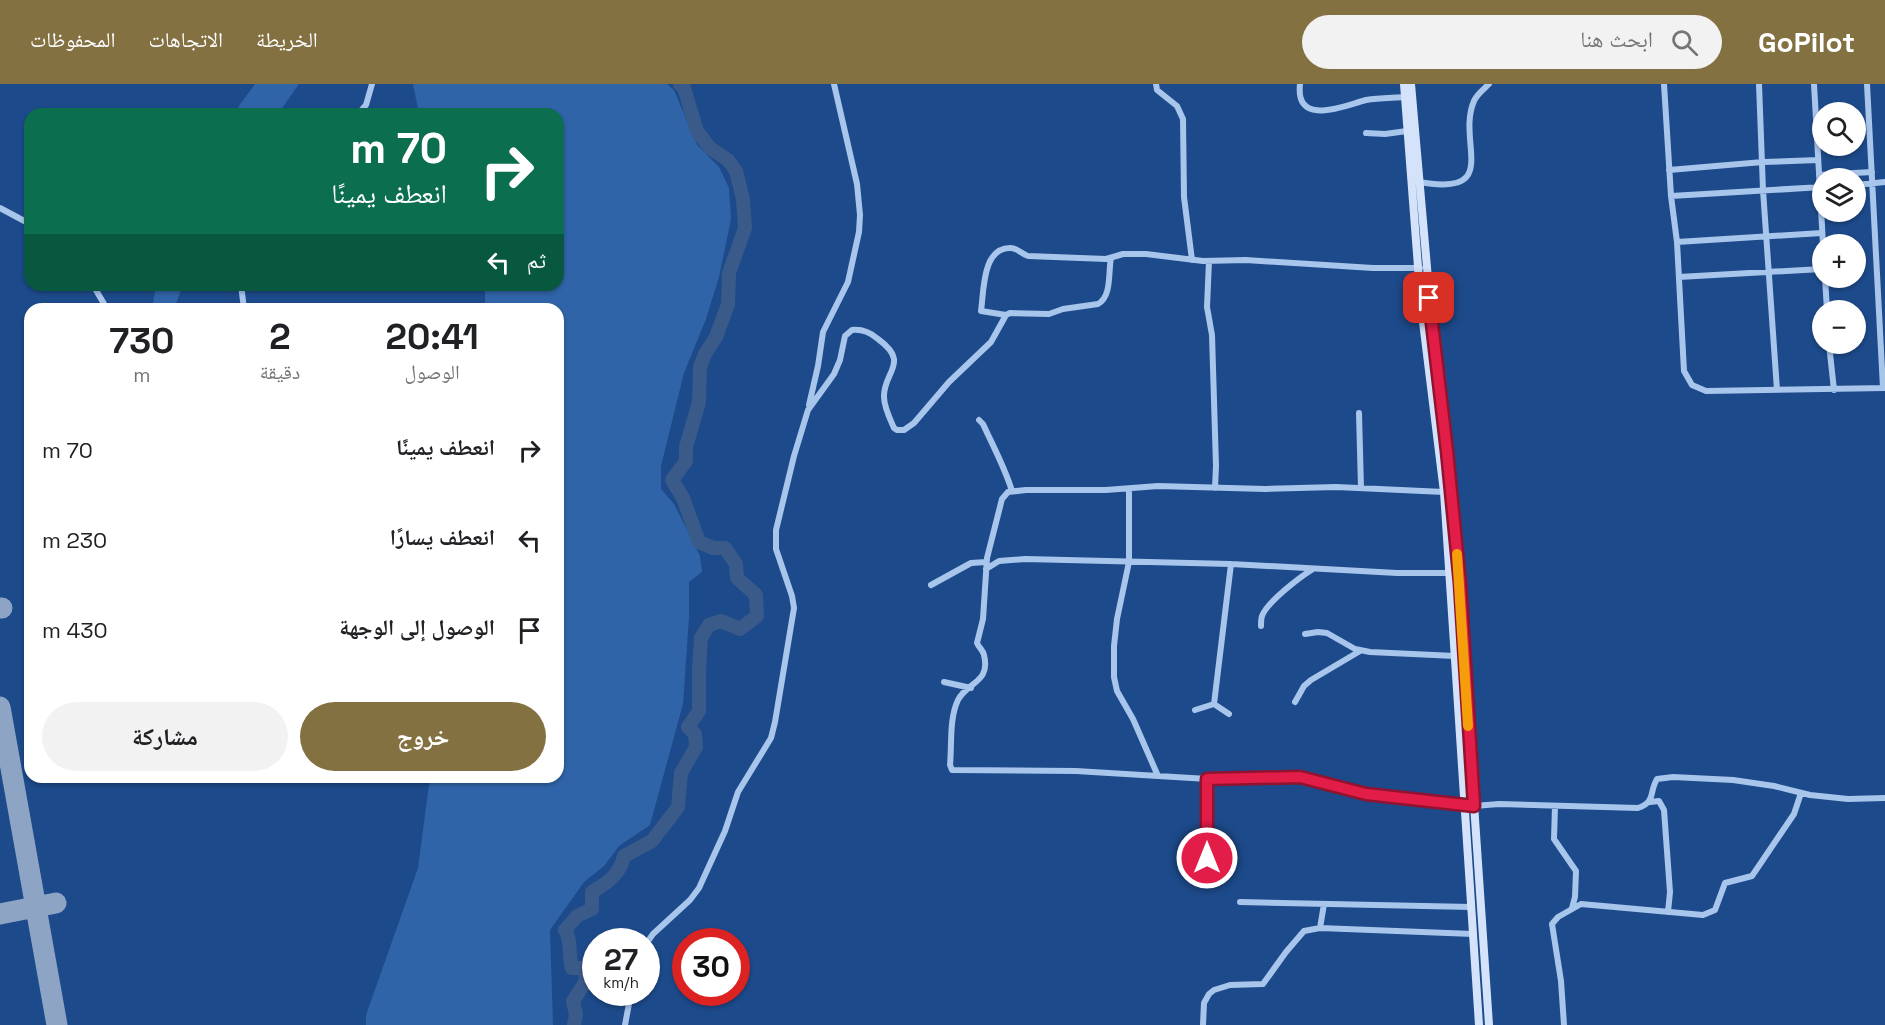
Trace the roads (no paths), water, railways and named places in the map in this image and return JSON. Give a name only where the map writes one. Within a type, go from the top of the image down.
[{"type":"main road","points":[[1404,84],[1422,267],[1460,583],[1490,1025]]},
{"type":"main road","points":[[1411,84],[1419,182],[1422,267],[1450,573],[1479,1025]]},
{"type":"street","points":[[363,108],[372,84]]},
{"type":"street","points":[[659,928],[690,900],[699,888],[725,831],[738,792],[765,750],[773,730],[794,608],[776,549],[775,538],[794,456],[808,410],[823,332],[848,282],[859,232],[860,215],[856,184],[834,84]]},
{"type":"street","points":[[1156,84],[1157,90],[1177,106],[1183,119],[1184,197],[1192,260]]},
{"type":"street","points":[[1300,84],[1299,91],[1302,101],[1308,107],[1320,111],[1343,108],[1370,99],[1405,97]]},
{"type":"street","points":[[1419,182],[1447,184],[1463,180],[1468,176],[1471,165],[1471,112],[1474,100],[1489,84]]},
{"type":"street","points":[[1664,84],[1671,196],[1677,242],[1684,371],[1692,385],[1706,391],[1884,388],[1867,84]]},
{"type":"street","points":[[1759,84],[1763,190],[1777,390]]},
{"type":"street","points":[[1814,84],[1819,168]]},
{"type":"street","points":[[1366,133],[1385,134],[1407,131]]},
{"type":"street","points":[[1669,171],[1762,162],[1818,160]]},
{"type":"street","points":[[1866,171],[1872,171]]},
{"type":"street","points":[[1866,183],[1885,182]]},
{"type":"street","points":[[1671,196],[1812,187]]},
{"type":"street","points":[[0,208],[24,221]]},
{"type":"street","points":[[1677,242],[1822,233],[1822,222]]},
{"type":"street","points":[[1111,258],[1107,296],[1098,304],[1063,309],[1049,314],[1010,313],[1006,315],[981,311],[988,265],[995,253],[1009,248],[1014,248],[1028,256],[1111,258],[1123,254],[1146,254],[1209,261],[1246,260],[1373,268],[1422,267]]},
{"type":"street","points":[[1209,261],[1207,307],[1212,335],[1215,488]]},
{"type":"street","points":[[1678,278],[1812,269]]},
{"type":"street","points":[[808,410],[834,374],[840,360],[845,336],[850,331],[859,330],[874,336],[892,353],[894,364],[884,397],[894,428],[904,430],[914,423],[942,389],[991,342],[1006,315]]},
{"type":"street","points":[[1830,354],[1834,390]]},
{"type":"street","points":[[1359,413],[1362,488]]},
{"type":"street","points":[[979,420],[1004,467],[1012,491]]},
{"type":"street","points":[[1444,492],[1362,488],[1158,486],[1129,489],[1012,491],[1006,494],[1002,499],[986,566],[983,619],[977,643],[984,655],[984,671],[981,680],[963,693],[954,714],[950,765],[952,770],[1077,771],[1207,779],[1300,777],[1366,794],[1474,806],[1499,804],[1624,810],[1638,808],[1646,806],[1650,801],[1655,782],[1661,778],[1733,780],[1848,799],[1885,798]]},
{"type":"street","points":[[1129,489],[1129,562],[1116,628],[1114,677],[1118,691],[1158,776]]},
{"type":"street","points":[[931,585],[971,563],[986,566],[999,561],[1017,559],[1231,564],[1397,573],[1450,573]]},
{"type":"street","points":[[1214,704],[1231,564]]},
{"type":"street","points":[[1260,626],[1262,615],[1268,608],[1296,579],[1313,568]]},
{"type":"street","points":[[1305,634],[1327,633],[1361,650],[1455,656]]},
{"type":"street","points":[[1294,702],[1304,686],[1311,680],[1361,650]]},
{"type":"street","points":[[944,682],[971,687]]},
{"type":"street","points":[[1195,710],[1214,704]]},
{"type":"street","points":[[1214,704],[1229,714]]},
{"type":"street","points":[[1207,779],[1207,858]]},
{"type":"street","points":[[1564,1025],[1561,981],[1552,924],[1558,917],[1581,904],[1703,915],[1715,910],[1725,883],[1752,876],[1794,814],[1801,793]]},
{"type":"street","points":[[1650,801],[1659,801],[1664,810],[1670,892],[1668,912]]},
{"type":"street","points":[[1555,806],[1554,839],[1576,871],[1575,897],[1572,908]]},
{"type":"street","points":[[1240,902],[1471,907]]},
{"type":"street","points":[[1320,928],[1324,904]]},
{"type":"street","points":[[1203,1025],[1204,1003],[1209,994],[1230,985],[1263,984],[1304,932],[1320,928],[1473,934]]},
{"type":"street","points":[[626,1025],[629,1006]]},
{"type":"waterway","points":[[574,1025],[576,1015],[573,1001],[586,981],[585,968],[572,968],[565,930],[577,916],[592,909],[592,892],[608,882],[616,873],[624,856],[652,841],[678,807],[681,773],[696,747],[695,734],[688,727],[699,711],[701,638],[709,625],[721,621],[740,629],[757,616],[756,595],[737,578],[736,564],[725,548],[713,548],[699,542],[683,498],[672,480],[686,461],[686,447],[699,402],[700,367],[716,337],[728,304],[729,273],[745,228],[743,199],[736,171],[728,160],[710,148],[697,131],[684,88],[680,84]]}]
